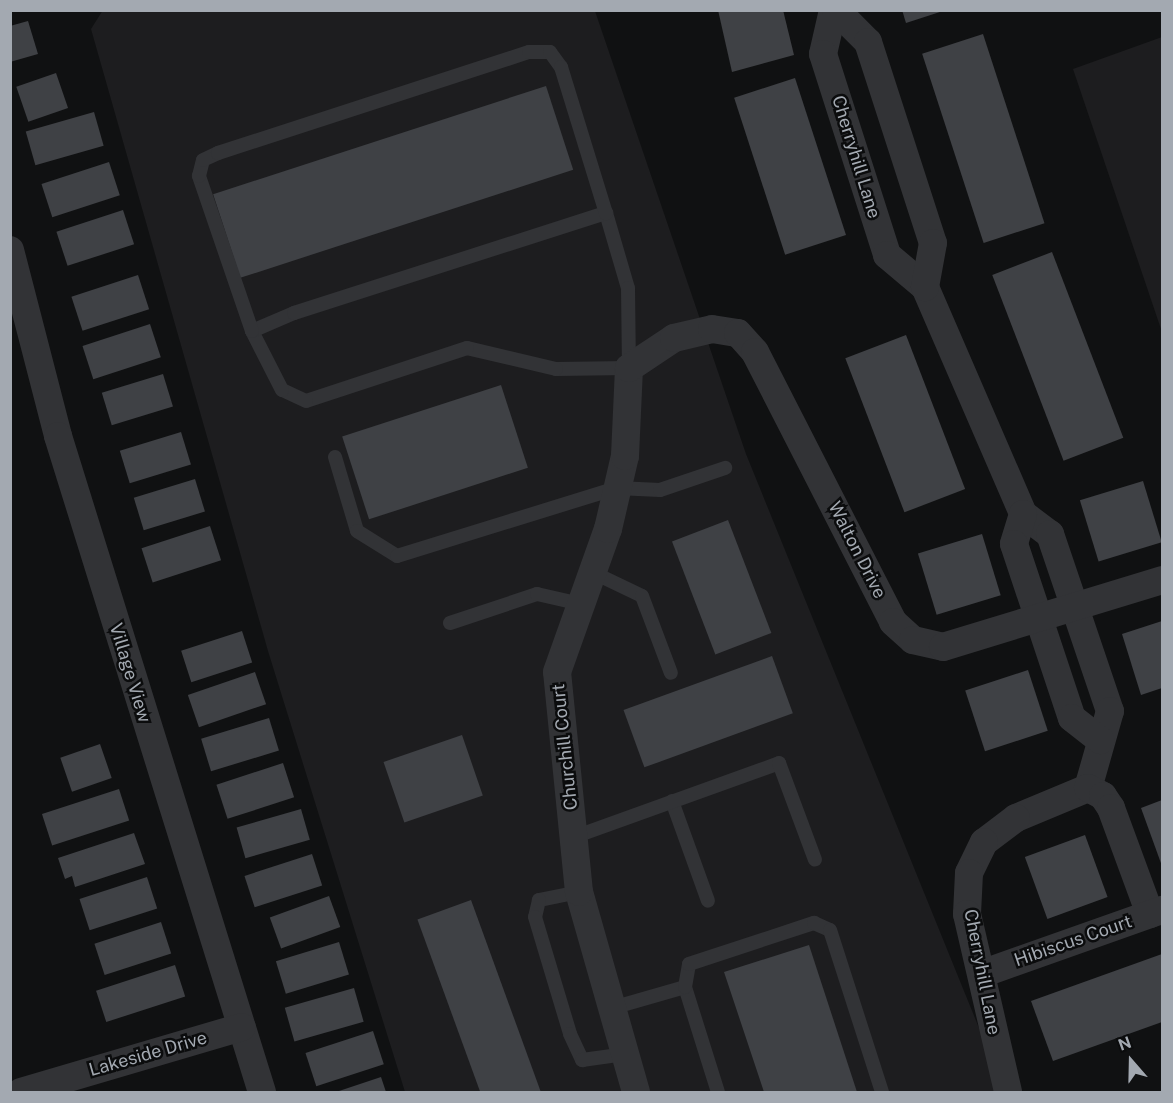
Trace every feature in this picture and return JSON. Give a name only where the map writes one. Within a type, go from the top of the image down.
[{"type":"street","name":"Cherryhill Lane","points":[[835,10],[868,42],[930,232],[933,243],[925,287]]},
{"type":"street","name":"Cherryhill Lane","points":[[835,10],[824,54],[887,255],[925,287],[1023,514]]},
{"type":"street","name":"Village View","points":[[10,250],[58,436],[262,1092]]},
{"type":"street","name":"Walton Drive","points":[[629,368],[674,338],[712,329],[738,333],[755,352],[893,622],[913,640],[943,647],[1040,620],[1162,580]]},
{"type":"street","name":"Churchill Court","points":[[629,368],[625,456],[592,572],[557,672],[579,892],[636,1092]]},
{"type":"street","points":[[1100,740],[1072,718],[1014,544],[1023,514],[1050,534],[1077,607],[1110,711],[1088,788],[1103,796],[1111,808],[1156,912]]},
{"type":"street","name":"Cherryhill Lane","points":[[1008,1092],[999,1067],[984,973],[967,914],[969,873],[984,842],[1016,818],[1088,788]]},
{"type":"street","name":"Hibiscus Court","points":[[984,973],[1156,912]]},
{"type":"street","name":"Lakeside Drive","points":[[21,1092],[242,1027]]},
{"type":"lane","points":[[529,52],[550,52],[561,67],[628,288],[629,368],[556,369],[467,348],[306,401],[282,390],[252,331],[199,176],[203,160],[218,153],[529,52]]},
{"type":"lane","points":[[252,331],[294,313],[606,213]]},
{"type":"lane","points":[[335,457],[357,531],[397,556],[617,488],[660,490],[725,468]]},
{"type":"lane","points":[[592,572],[642,596],[671,673]]},
{"type":"lane","points":[[450,623],[537,594],[581,604]]},
{"type":"lane","points":[[574,837],[779,763],[815,860]]},
{"type":"lane","points":[[672,801],[708,901]]},
{"type":"lane","points":[[579,892],[539,900],[535,917],[570,1034],[582,1060],[625,1054]]},
{"type":"lane","points":[[718,1092],[685,987],[689,964],[814,923],[830,930],[882,1092]]},
{"type":"lane","points":[[612,1008],[685,987]]},
{"type":"shaded area","points":[[103,10],[595,11],[746,454],[1005,1092],[405,1092],[268,651],[91,29]]},
{"type":"shaded area","points":[[1162,37],[1162,332],[1073,69]]},
{"type":"building","points":[[718,10],[783,10],[794,55],[732,72]]},
{"type":"building","points":[[902,10],[943,10],[943,11],[906,23]]},
{"type":"building","points":[[28,21],[38,54],[10,62],[10,26]]},
{"type":"building","points":[[983,34],[1044,223],[984,243],[922,54]]},
{"type":"building","points":[[56,73],[68,108],[28,122],[16,87]]},
{"type":"building","points":[[795,78],[846,235],[785,255],[734,98]]},
{"type":"building","points":[[546,86],[573,170],[240,278],[213,194]]},
{"type":"building","points":[[94,112],[104,146],[35,165],[26,132]]},
{"type":"building","points":[[109,162],[120,195],[52,217],[41,184]]},
{"type":"building","points":[[123,210],[134,244],[68,266],[56,232]]},
{"type":"building","points":[[1052,252],[1123,438],[1064,461],[992,275]]},
{"type":"building","points":[[138,275],[149,309],[83,331],[71,297]]},
{"type":"building","points":[[150,324],[161,357],[93,379],[82,346]]},
{"type":"building","points":[[906,335],[965,489],[904,512],[845,358]]},
{"type":"building","points":[[163,374],[173,407],[112,425],[102,393]]},
{"type":"building","points":[[501,385],[528,468],[369,519],[342,437]]},
{"type":"building","points":[[181,432],[191,465],[130,483],[120,451]]},
{"type":"building","points":[[195,479],[205,512],[144,530],[134,498]]},
{"type":"building","points":[[1143,481],[1162,542],[1099,562],[1080,500]]},
{"type":"building","points":[[728,520],[771,633],[715,654],[672,542]]},
{"type":"building","points":[[210,526],[221,560],[153,582],[142,548]]},
{"type":"building","points":[[982,534],[1001,595],[937,615],[918,554]]},
{"type":"building","points":[[1162,621],[1162,688],[1141,695],[1122,634]]},
{"type":"building","points":[[242,631],[252,662],[191,682],[181,651]]},
{"type":"building","points":[[772,656],[793,713],[644,767],[624,710]]},
{"type":"building","points":[[1028,670],[1048,731],[985,751],[965,690]]},
{"type":"building","points":[[255,672],[266,704],[199,727],[188,695]]},
{"type":"building","points":[[269,718],[279,751],[211,771],[201,739]]},
{"type":"building","points":[[462,735],[483,796],[404,823],[384,762]]},
{"type":"building","points":[[100,744],[112,778],[72,792],[60,758]]},
{"type":"building","points":[[283,763],[294,797],[228,819],[216,785]]},
{"type":"building","points":[[119,789],[129,820],[52,845],[42,814]]},
{"type":"building","points":[[1162,800],[1162,866],[1141,808]]},
{"type":"building","points":[[301,809],[310,840],[245,858],[237,827]]},
{"type":"building","points":[[134,833],[145,864],[75,887],[72,876],[65,879],[58,858]]},
{"type":"building","points":[[1085,835],[1108,897],[1047,919],[1025,857]]},
{"type":"building","points":[[312,854],[322,885],[255,907],[244,876]]},
{"type":"building","points":[[147,877],[157,908],[90,930],[79,899]]},
{"type":"building","points":[[329,896],[340,927],[281,949],[270,918]]},
{"type":"building","points":[[471,900],[541,1092],[480,1092],[417,919]]},
{"type":"building","points":[[161,922],[171,953],[105,975],[94,944]]},
{"type":"building","points":[[339,942],[349,975],[286,994],[276,961]]},
{"type":"building","points":[[809,945],[857,1092],[764,1092],[724,972]]},
{"type":"building","points":[[1162,954],[1162,1022],[1053,1061],[1031,1001]]},
{"type":"building","points":[[175,965],[185,996],[106,1022],[96,991]]},
{"type":"building","points":[[354,988],[364,1022],[294,1041],[285,1008]]},
{"type":"building","points":[[373,1031],[384,1064],[316,1086],[305,1053]]},
{"type":"building","points":[[381,1077],[386,1092],[336,1092]]}]
